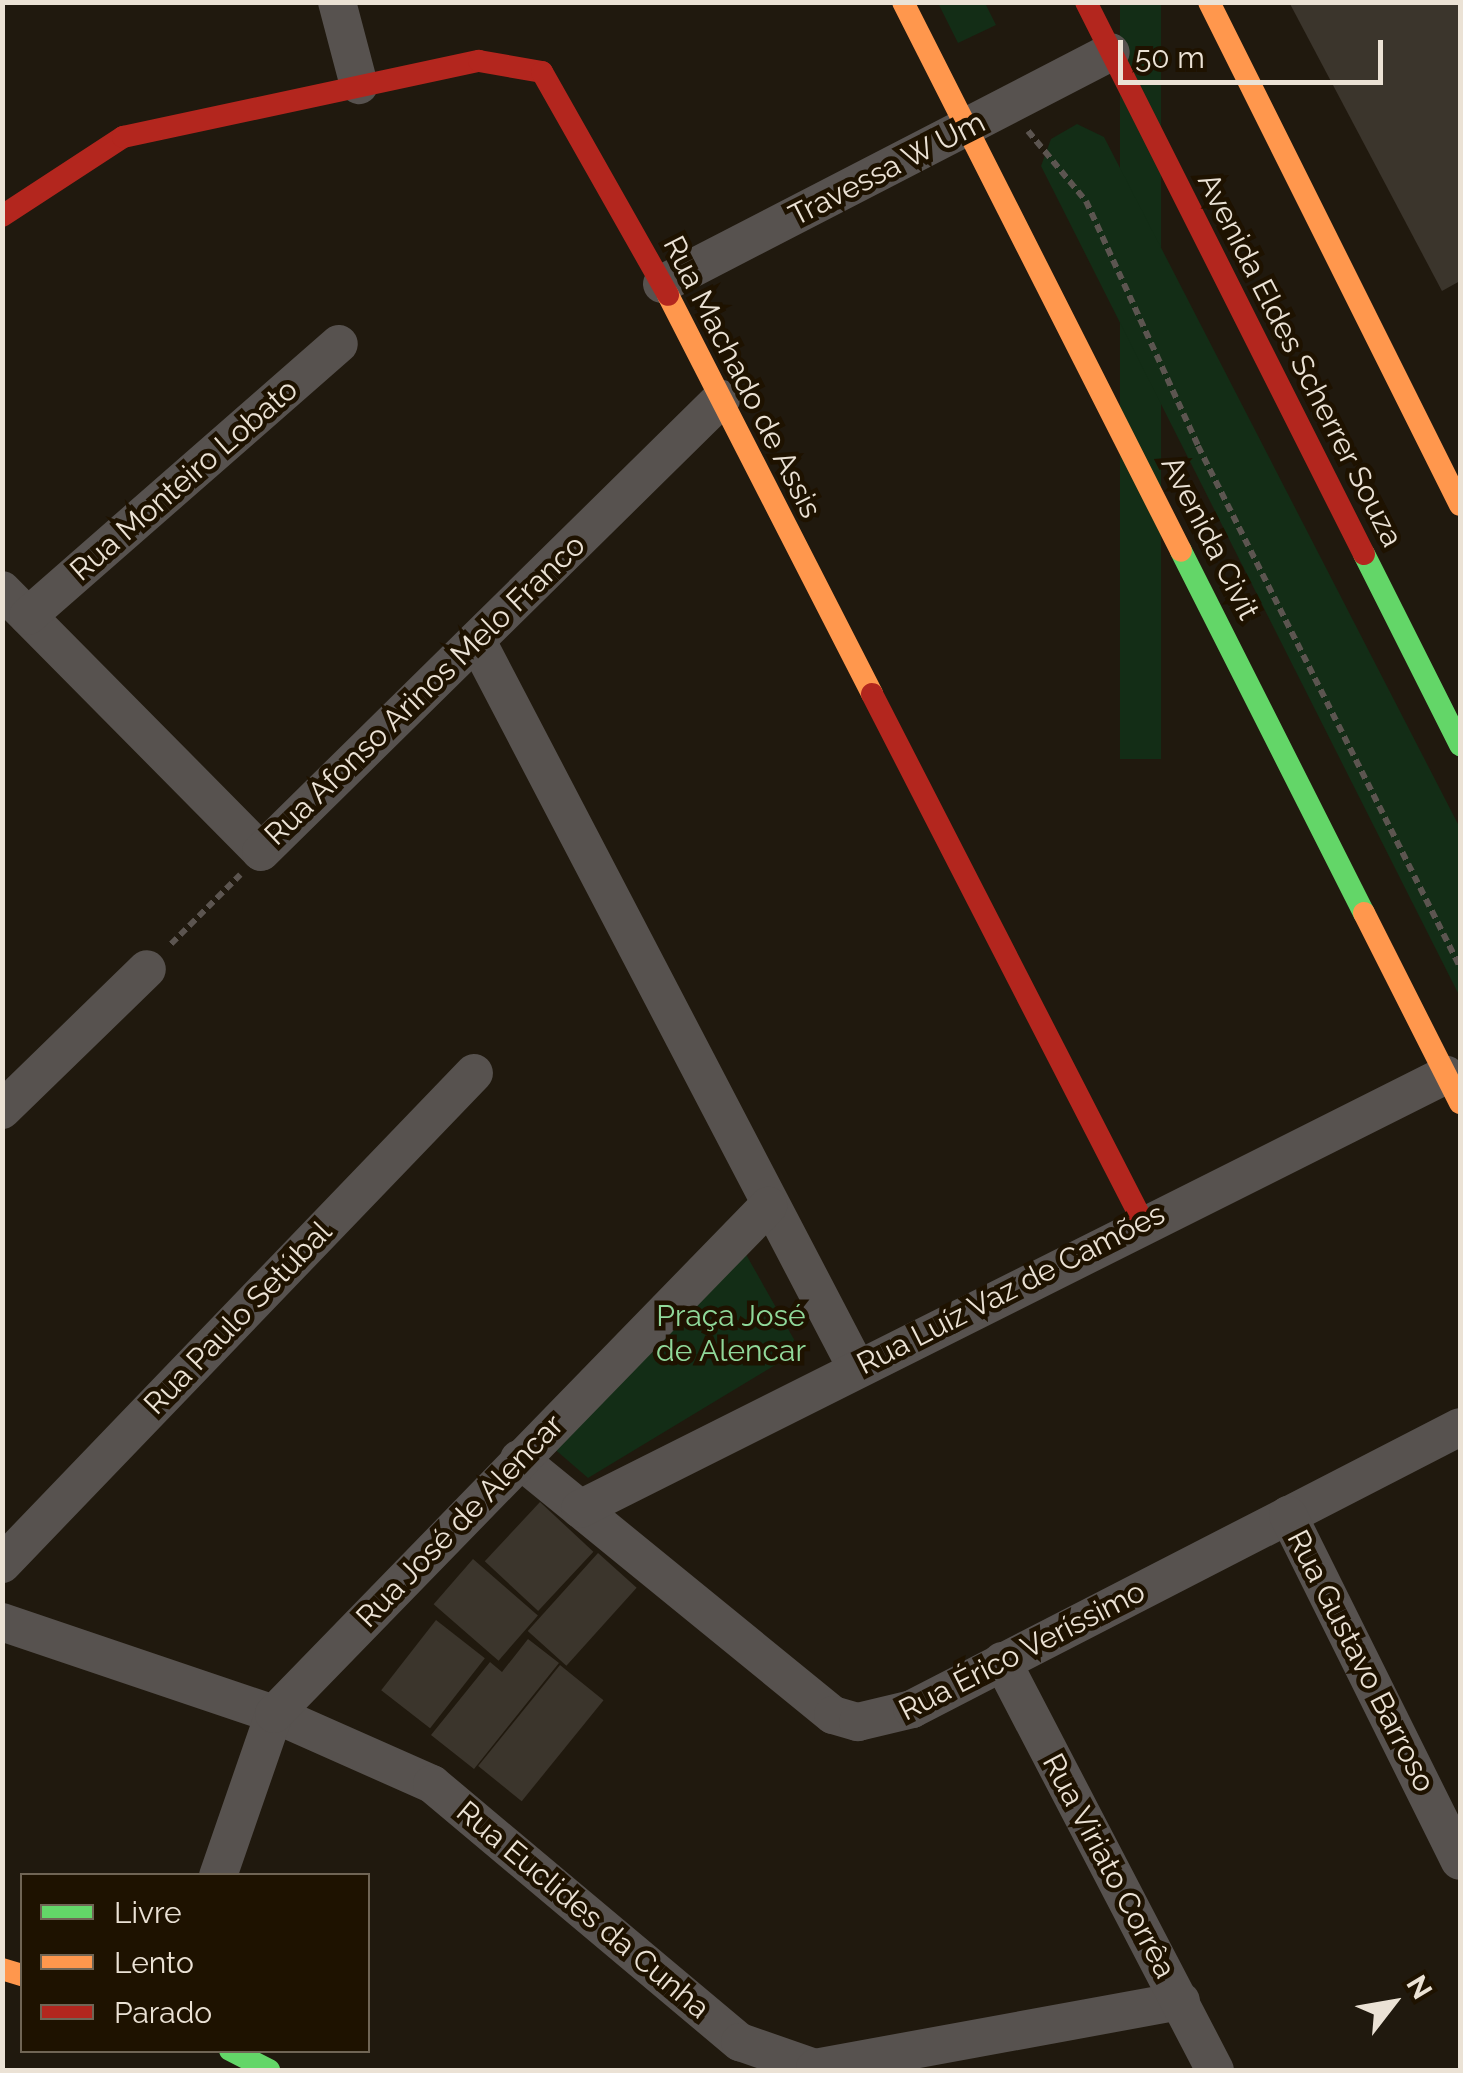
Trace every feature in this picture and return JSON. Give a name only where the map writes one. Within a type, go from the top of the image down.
[{"type":"street","points":[[337,2],[359,85]]},
{"type":"street","name":"Avenida Civit","points":[[903,2],[1453,1089]]},
{"type":"street","name":"Avenida Eldes Scherrer Souza","points":[[1086,2],[1460,745]]},
{"type":"street","points":[[1209,2],[1460,505]]},
{"type":"street","name":"Travessa W Um","points":[[662,284],[1111,52]]},
{"type":"street","name":"Rua Machado de Assis","points":[[2,216],[122,137],[479,60],[542,72],[662,284],[1142,1222]]},
{"type":"street","name":"Rua Monteiro Lobato","points":[[15,603],[340,344]]},
{"type":"street","name":"Rua Afonso Arinos Melo Franco","points":[[15,603],[262,852],[721,399]]},
{"type":"street","points":[[478,643],[768,1206],[856,1368]]},
{"type":"street","points":[[2,1110],[147,969]]},
{"type":"street","name":"Rua Paulo Setúbal","points":[[2,1564],[474,1073]]},
{"type":"street","name":"Rua Luíz Vaz de Camões","points":[[580,1510],[1142,1222],[1453,1089]]},
{"type":"street","name":"Rua José de Alencar","points":[[219,1873],[274,1714],[768,1206]]},
{"type":"street","name":"Rua Érico Veríssimo","points":[[519,1459],[833,1714],[858,1722],[890,1719],[1460,1427]]},
{"type":"street","name":"Rua Gustavo Barroso","points":[[1288,1515],[1460,1861]]},
{"type":"street","name":"Rua Euclides da Cunha","points":[[2,1622],[274,1714],[432,1784],[740,2042],[814,2068],[1181,2001]]},
{"type":"street","name":"Rua Viriato Corrêa","points":[[1002,1662],[1215,2070]]},
{"type":"street","points":[[236,2053],[269,2070]]},
{"type":"path","points":[[1008,107],[1086,201],[1198,446],[1460,967]]},
{"type":"path","points":[[147,969],[262,852]]},
{"type":"green space","points":[[938,3],[985,3],[996,25],[958,43]]},
{"type":"green space","points":[[1120,3],[1161,3],[1161,759],[1120,759]]},
{"type":"green space","points":[[1077,124],[1104,137],[1460,828],[1460,997],[1041,166],[1051,139]]},
{"type":"green space","name":"Praça José de Alencar","points":[[743,1249],[800,1350],[588,1478],[551,1446]]},
{"type":"building","points":[[1289,2],[1460,2],[1460,281],[1442,291]]},
{"type":"building","points":[[540,1502],[593,1552],[538,1611],[485,1561]]},
{"type":"building","points":[[598,1553],[637,1588],[566,1666],[528,1631]]},
{"type":"building","points":[[473,1559],[538,1615],[499,1661],[434,1604]]},
{"type":"building","points":[[436,1620],[485,1658],[430,1728],[381,1690]]},
{"type":"building","points":[[528,1639],[559,1663],[474,1769],[431,1735],[490,1662],[502,1672]]},
{"type":"building","points":[[560,1665],[604,1700],[522,1801],[478,1766]]},
{"type":"traffic: fast","points":[[1181,551],[1364,913]]},
{"type":"traffic: fast","points":[[1364,554],[1460,745]]},
{"type":"traffic: fast","points":[[236,2053],[269,2070]]},
{"type":"traffic: slow","points":[[903,2],[1181,551]]},
{"type":"traffic: slow","points":[[1209,2],[1460,505]]},
{"type":"traffic: slow","points":[[668,295],[872,694]]},
{"type":"traffic: slow","points":[[1364,913],[1460,1103]]},
{"type":"traffic: slow","points":[[2,1969],[20,1974]]},
{"type":"traffic: jam","points":[[1086,2],[1364,554]]},
{"type":"traffic: jam","points":[[2,216],[123,137],[479,61],[542,72],[668,295]]},
{"type":"traffic: jam","points":[[872,694],[1143,1222]]}]
